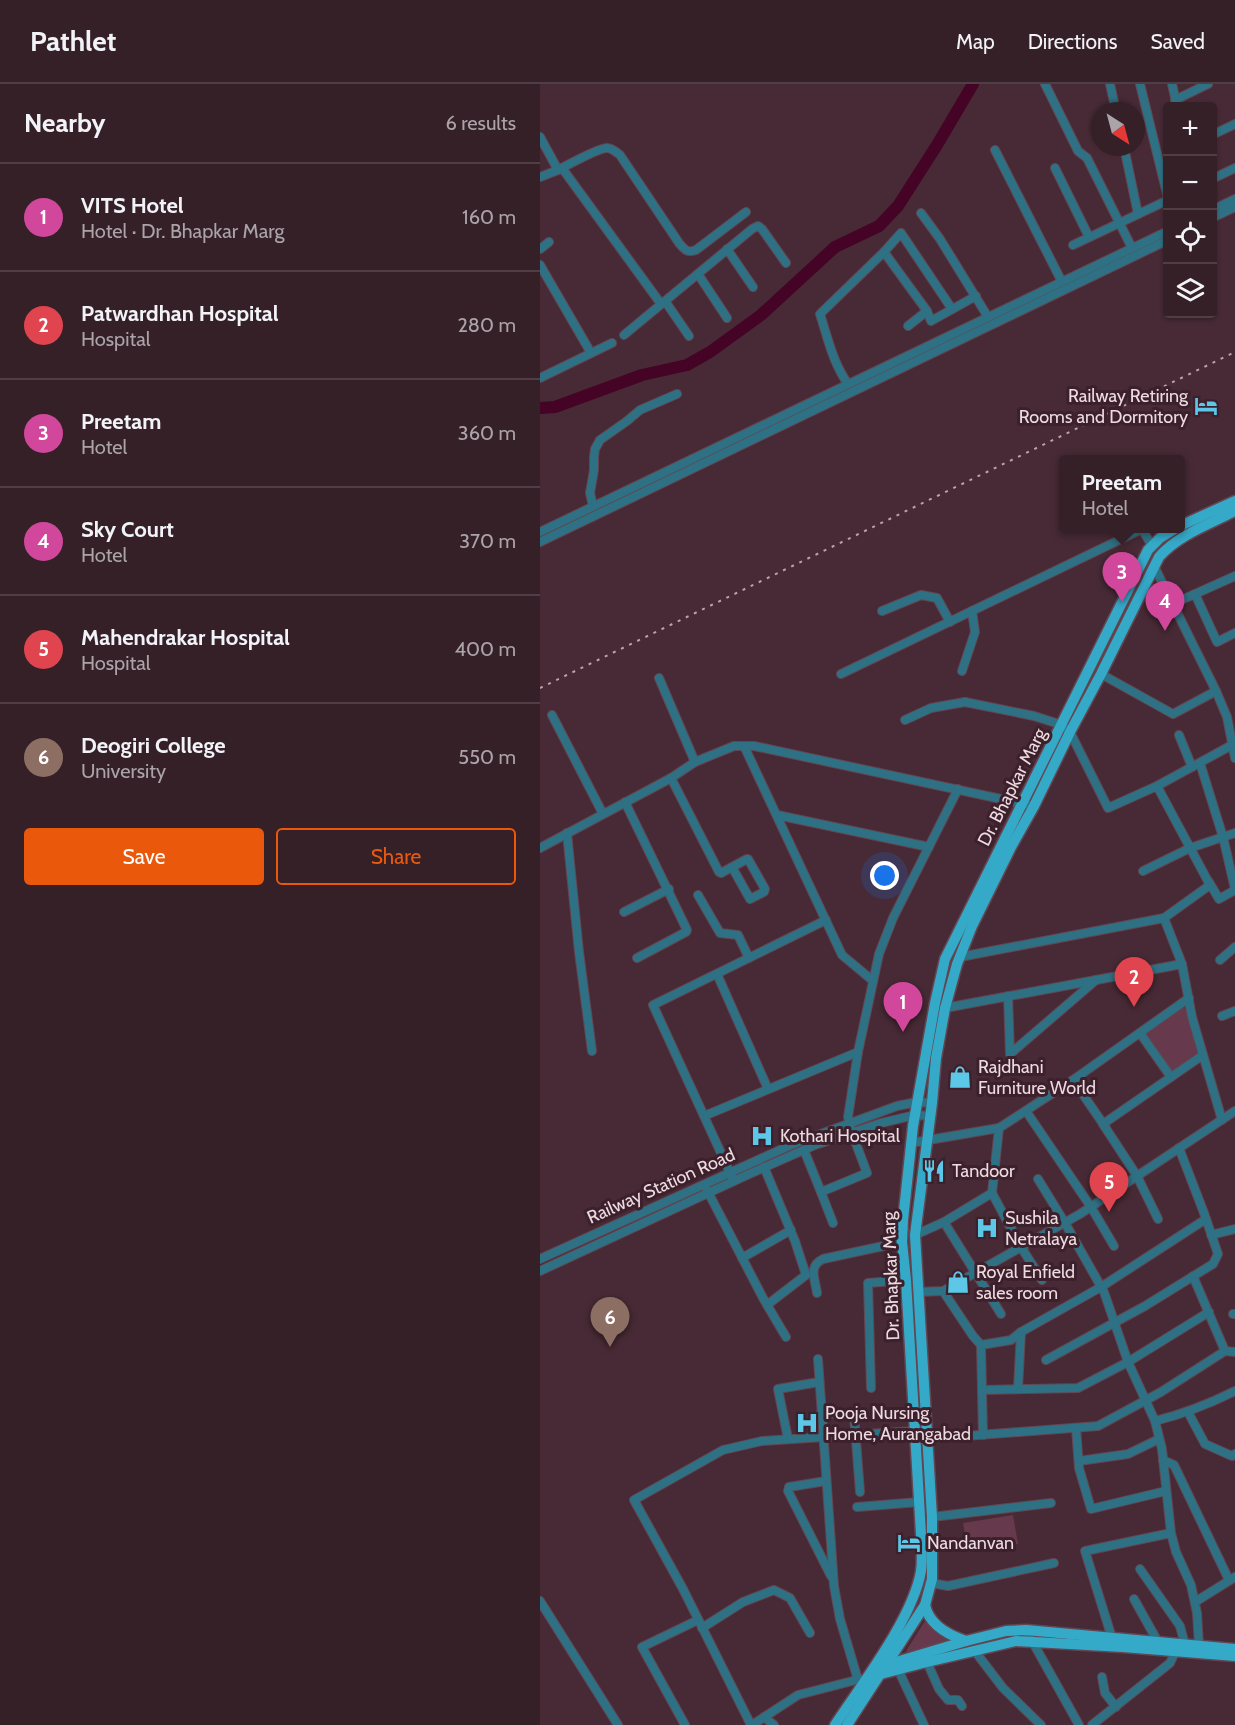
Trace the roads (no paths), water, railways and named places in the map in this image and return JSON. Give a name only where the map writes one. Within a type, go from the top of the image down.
[{"type":"main road","points":[[1185,524],[1235,501]]},
{"type":"main road","points":[[1066,729],[1101,674],[1154,566],[1164,552],[1174,543],[1235,511]]},
{"type":"main road","points":[[1066,729],[1152,546],[1167,533]]},
{"type":"main road","name":"Dr. Bhapkar Marg","points":[[847,1725],[925,1605],[931,1582],[932,1517],[915,1431],[902,1242],[911,1143],[935,1003],[945,959],[1022,803],[1066,729]]},
{"type":"main road","name":"Dr. Bhapkar Marg","points":[[886,1668],[898,1627],[915,1593],[921,1570],[919,1502],[927,1439],[915,1235],[931,1116],[936,1058],[945,1008],[972,926],[1011,847],[1035,806],[1066,729]]},
{"type":"main road","points":[[925,1605],[927,1615],[936,1625],[951,1636],[966,1641]]},
{"type":"main road","points":[[886,1668],[966,1641],[1006,1631],[1026,1630],[1158,1642],[1235,1656]]},
{"type":"main road","points":[[886,1668],[927,1662],[1016,1641],[1235,1648]]},
{"type":"main road","name":"Dr. Bhapkar Marg","points":[[835,1725],[862,1678],[886,1668]]},
{"type":"street","points":[[1045,84],[1078,151],[1087,158],[1132,248]]},
{"type":"street","points":[[1110,84],[1114,102]]},
{"type":"street","points":[[1140,84],[1163,182]]},
{"type":"street","points":[[1172,84],[1176,102]]},
{"type":"street","points":[[1178,102],[1208,84]]},
{"type":"street","points":[[1217,133],[1235,124]]},
{"type":"street","points":[[540,137],[560,169],[689,336]]},
{"type":"street","points":[[540,177],[597,151],[607,148],[614,150],[620,155],[679,243],[685,251],[689,252],[696,250],[746,212]]},
{"type":"street","points":[[995,150],[1062,282]]},
{"type":"street","points":[[1126,156],[1138,214]]},
{"type":"street","points":[[1055,168],[1089,237]]},
{"type":"street","points":[[1217,177],[1235,168]]},
{"type":"street","points":[[1217,208],[1235,199]]},
{"type":"street","points":[[1073,245],[1163,201]]},
{"type":"street","points":[[1217,216],[1235,207]]},
{"type":"street","points":[[921,213],[940,239],[988,317]]},
{"type":"street","points":[[624,335],[758,226],[786,262]]},
{"type":"street","points":[[848,384],[831,354],[820,314],[901,233],[952,309]]},
{"type":"street","points":[[540,532],[1163,233]]},
{"type":"street","points":[[540,249],[549,242]]},
{"type":"street","points":[[540,542],[1163,242]]},
{"type":"street","points":[[728,249],[753,287]]},
{"type":"street","points":[[884,252],[927,310],[931,321],[976,296]]},
{"type":"street","points":[[540,265],[591,353]]},
{"type":"street","points":[[698,273],[727,318]]},
{"type":"street","points":[[908,326],[927,310]]},
{"type":"street","points":[[541,376],[612,343]]},
{"type":"street","points":[[593,506],[590,494],[595,449],[600,440],[639,410],[677,394]]},
{"type":"street","points":[[842,674],[1134,533]]},
{"type":"street","points":[[1144,533],[1152,546]]},
{"type":"street","points":[[1154,566],[1227,717],[1235,758]]},
{"type":"street","points":[[1181,600],[1235,576]]},
{"type":"street","points":[[1195,594],[1216,642],[1235,633]]},
{"type":"street","points":[[882,611],[921,595],[937,598],[950,622]]},
{"type":"street","points":[[962,670],[975,632],[972,611]]},
{"type":"street","points":[[1101,674],[1173,714],[1216,691]]},
{"type":"street","points":[[659,678],[695,762]]},
{"type":"street","points":[[905,720],[931,708],[965,702],[1004,709],[1066,729],[1108,808],[1157,786],[1233,745]]},
{"type":"street","points":[[552,715],[603,814]]},
{"type":"street","points":[[1157,786],[1219,899],[1235,890],[1223,837],[1196,765],[1179,735]]},
{"type":"street","points":[[540,836],[541,848],[671,778],[695,762],[734,746],[754,746],[1035,806]]},
{"type":"street","points":[[744,746],[842,956],[872,980]]},
{"type":"street","points":[[671,778],[719,872],[722,873],[732,867],[748,859],[765,889],[764,892],[750,899],[732,867]]},
{"type":"street","points":[[821,1191],[867,1173],[848,1117],[872,980],[893,918],[958,789]]},
{"type":"street","points":[[625,802],[687,928],[687,931],[637,958]]},
{"type":"street","points":[[777,815],[929,847]]},
{"type":"street","points":[[1143,872],[1190,848],[1235,833]]},
{"type":"street","points":[[567,834],[592,1051]]},
{"type":"street","points":[[960,957],[1164,918],[1210,885],[1208,880]]},
{"type":"street","points":[[624,912],[669,889]]},
{"type":"street","points":[[698,895],[720,933],[738,935],[749,958]]},
{"type":"street","points":[[1164,918],[1182,964],[1192,1017],[1222,1120]]},
{"type":"street","points":[[732,1177],[653,1005],[826,920]]},
{"type":"street","points":[[1220,960],[1235,947]]},
{"type":"street","points":[[945,1008],[1182,964]]},
{"type":"street","points":[[717,974],[768,1089]]},
{"type":"street","points":[[1008,996],[1010,1054],[1097,980]]},
{"type":"street","points":[[911,1143],[999,1128],[1073,1080],[1189,998]]},
{"type":"street","points":[[1222,1016],[1235,1011]]},
{"type":"street","points":[[1140,1033],[1171,1077]]},
{"type":"street","points":[[704,1116],[858,1052]]},
{"type":"street","points":[[1108,1131],[1103,1124],[1203,1055]]},
{"type":"street","points":[[1073,1080],[1137,1176],[1158,1218]]},
{"type":"street","name":"Railway Station Road","points":[[540,1271],[709,1194],[732,1177],[791,1145],[897,1106],[917,1102],[932,1103]]},
{"type":"street","points":[[1026,1111],[1091,1207],[1114,1246]]},
{"type":"street","points":[[918,1292],[943,1291],[1065,1223],[1235,1112]]},
{"type":"street","name":"Railway Station Road","points":[[540,1259],[703,1185],[764,1167],[881,1122],[915,1115],[931,1116]]},
{"type":"street","points":[[999,1128],[992,1193],[1042,1280]]},
{"type":"street","points":[[1046,1360],[1145,1306],[1213,1264],[1218,1254],[1179,1148]]},
{"type":"street","points":[[804,1150],[833,1223]]},
{"type":"street","points":[[764,1167],[791,1230],[806,1275],[767,1305]]},
{"type":"street","points":[[1038,1179],[1101,1287],[1128,1362],[1155,1421],[1160,1439],[1171,1533],[1176,1552],[1191,1585],[1199,1646]]},
{"type":"street","points":[[703,1185],[786,1337]]},
{"type":"street","points":[[915,1235],[944,1222],[992,1193]]},
{"type":"street","points":[[981,1345],[1011,1340],[1021,1332],[1101,1287],[1206,1219]]},
{"type":"street","points":[[944,1222],[1000,1314]]},
{"type":"street","points":[[1211,1235],[1235,1229]]},
{"type":"street","points":[[742,1258],[791,1230]]},
{"type":"street","points":[[817,1293],[813,1269],[823,1259],[902,1242]]},
{"type":"street","points":[[1193,1276],[1225,1351]]},
{"type":"street","points":[[870,1388],[868,1283],[906,1280]]},
{"type":"street","points":[[943,1291],[981,1345],[983,1435]]},
{"type":"street","points":[[982,1390],[1078,1388],[1128,1362],[1209,1312]]},
{"type":"street","points":[[1018,1389],[1021,1332]]},
{"type":"street","points":[[927,1439],[1098,1426],[1225,1351],[1235,1352]]},
{"type":"street","points":[[818,1359],[821,1413],[823,1437],[826,1481],[834,1582],[840,1619],[862,1678],[798,1695],[752,1725],[634,1500],[723,1450],[762,1441],[788,1439],[823,1437],[856,1435],[915,1431]]},
{"type":"street","points":[[788,1439],[778,1389],[819,1382]]},
{"type":"street","points":[[1155,1421],[1188,1412],[1235,1391]]},
{"type":"street","points":[[1188,1412],[1205,1444],[1233,1455],[1235,1467]]},
{"type":"street","points":[[821,1413],[854,1415],[860,1492]]},
{"type":"street","points":[[1076,1428],[1079,1461],[1091,1509],[1166,1491]]},
{"type":"street","points":[[1079,1461],[1128,1454],[1160,1439]]},
{"type":"street","points":[[1163,1460],[1174,1465],[1232,1578],[1195,1602]]},
{"type":"street","points":[[826,1481],[789,1487],[788,1491],[834,1582]]},
{"type":"street","points":[[857,1507],[919,1502]]},
{"type":"street","points":[[932,1517],[1051,1503]]},
{"type":"street","points":[[1112,1638],[1085,1551],[1171,1533]]},
{"type":"street","points":[[931,1582],[948,1586],[1054,1563]]},
{"type":"street","points":[[1092,1725],[1170,1663],[1180,1647],[1180,1626],[1140,1569]]},
{"type":"street","points":[[685,1725],[642,1647],[700,1624],[743,1602],[774,1590],[790,1598],[810,1633]]},
{"type":"street","points":[[1134,1599],[1158,1642]]},
{"type":"street","points":[[540,1601],[618,1725]]},
{"type":"street","points":[[1026,1630],[1079,1725]]},
{"type":"street","points":[[974,1650],[1003,1688],[1041,1725]]},
{"type":"street","points":[[927,1662],[943,1695],[948,1700],[958,1700],[962,1706]]},
{"type":"street","points":[[886,1668],[924,1725]]},
{"type":"street","points":[[1102,1677],[1105,1692],[1116,1707]]},
{"type":"street","points":[[764,1717],[774,1725]]},
{"type":"waterway","points":[[540,408],[555,407],[642,375],[687,365],[710,352],[761,315],[835,247],[879,226],[898,206],[973,84]]},
{"type":"railway","points":[[540,688],[1235,352]]},
{"type":"place","name":"Railway Retiring Rooms and Dormitory","points":[[1206,406]]},
{"type":"place","name":"Preetam","points":[[1122,602]]},
{"type":"place","name":"Sky Court","points":[[1165,631]]},
{"type":"place","name":"Patwardhan Hospital","points":[[1134,1007]]},
{"type":"place","name":"VITS Hotel","points":[[903,1032]]},
{"type":"place","name":"Rajdhani Furniture World","points":[[960,1077]]},
{"type":"place","name":"Kothari Hospital","points":[[762,1136]]},
{"type":"place","name":"Tandoor","points":[[934,1171]]},
{"type":"place","name":"Mahendrakar Hospital","points":[[1109,1212]]},
{"type":"place","name":"Sushila Netralaya","points":[[987,1228]]},
{"type":"place","name":"Royal Enfield sales room","points":[[958,1282]]},
{"type":"place","name":"Deogiri College","points":[[610,1347]]},
{"type":"place","name":"Pooja Nursing Home, Aurangabad","points":[[807,1423]]},
{"type":"place","name":"Nandanvan","points":[[909,1543]]}]
